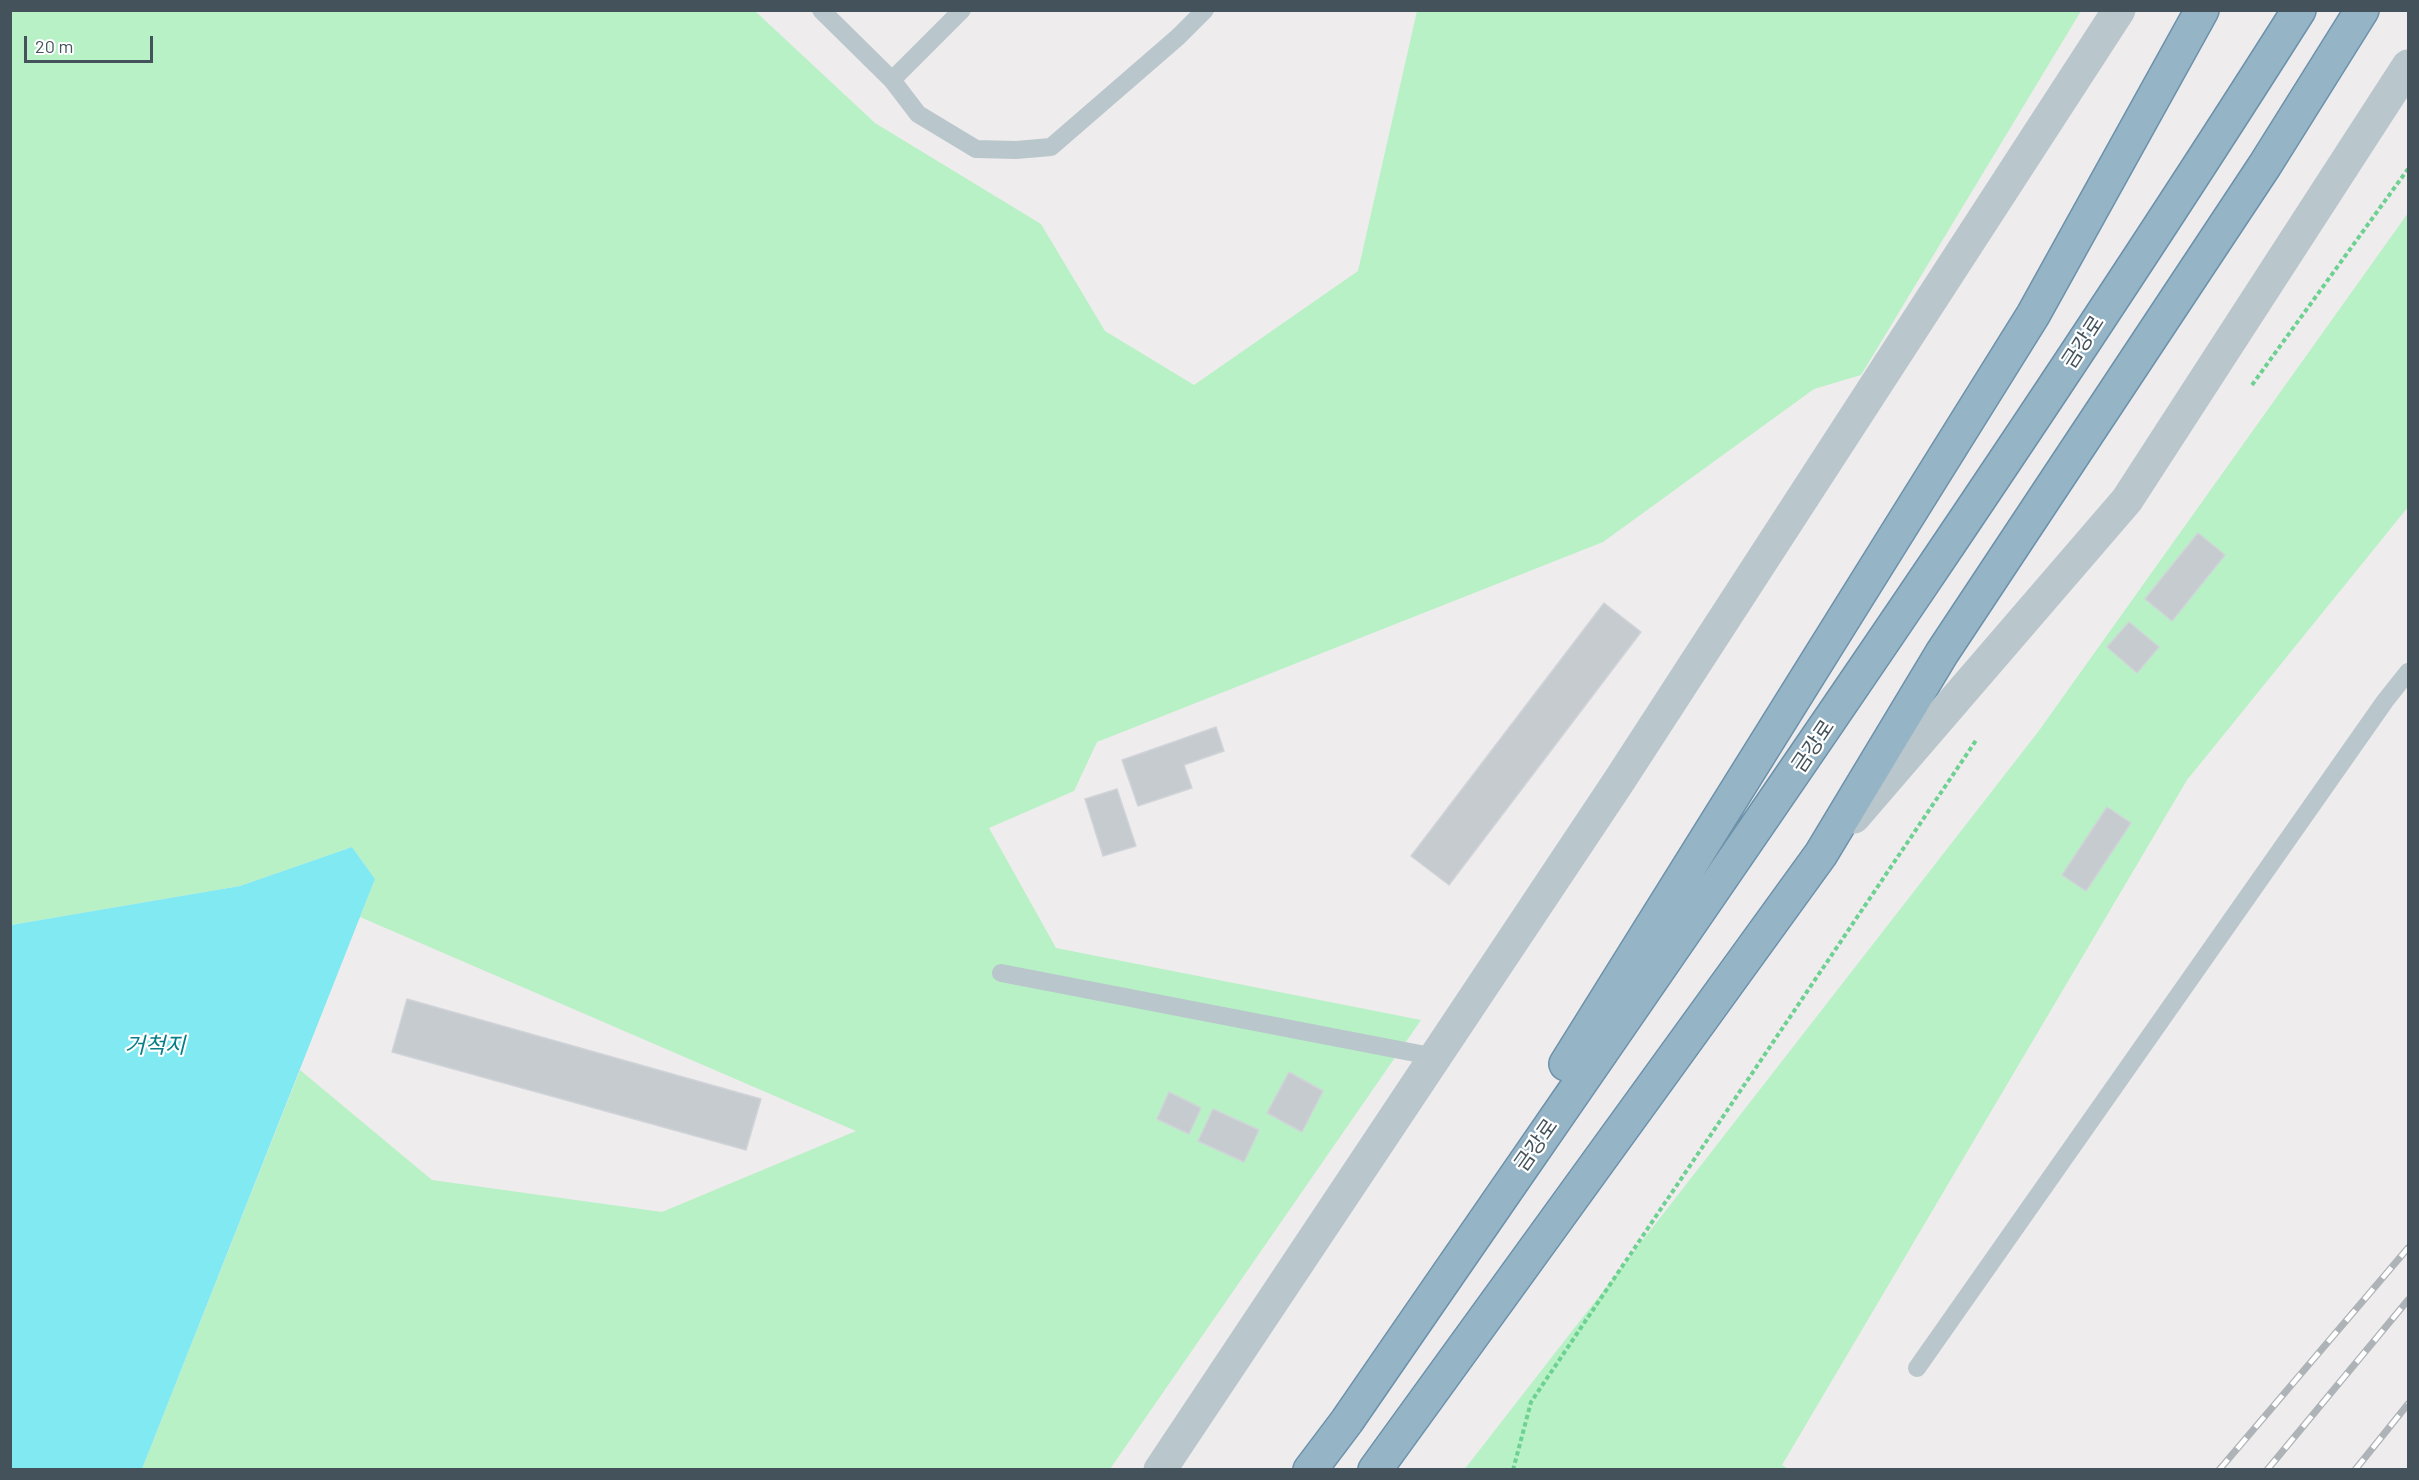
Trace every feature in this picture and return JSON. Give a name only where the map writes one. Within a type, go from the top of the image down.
[{"type":"highway","points":[[1305,1470],[1606,1004],[2033,315],[2202,10]]},
{"type":"highway","name":"금강로","points":[[1310,1470],[1347,1421],[1773,806],[1953,540],[2299,10]]},
{"type":"highway","points":[[1375,1470],[1821,855],[1942,653],[2265,165],[2362,10]]},
{"type":"street","points":[[1160,1470],[1626,771],[2119,10]]},
{"type":"street","points":[[1821,855],[2127,500],[2409,66]]},
{"type":"lane","points":[[820,10],[892,80],[918,114],[976,149],[1016,150],[1051,147],[1178,37],[1205,10]]},
{"type":"lane","points":[[892,80],[962,10]]},
{"type":"lane","points":[[1917,1368],[2378,711],[2409,672]]},
{"type":"lane","points":[[1001,973],[1436,1057]]},
{"type":"path","points":[[2250,386],[2409,170]]},
{"type":"path","points":[[1513,1470],[1531,1402],[1980,734]]},
{"type":"green space","points":[[11,11],[755,11],[875,123],[1041,224],[1105,331],[1194,385],[1358,271],[1417,11],[2081,11],[1861,375],[1814,389],[1603,542],[1097,742],[1074,791],[989,828],[1056,948],[1421,1020],[1110,1469],[142,1469],[300,1070],[432,1180],[662,1212],[856,1131],[360,917],[375,879],[352,847],[240,886],[11,925]]},
{"type":"green space","points":[[2408,213],[2408,507],[2187,780],[1782,1465],[1788,1469],[1464,1470],[2038,732]]},
{"type":"water","name":"거척지","points":[[352,847],[375,879],[142,1469],[11,1469],[11,925],[240,886]]},
{"type":"building","points":[[2198,533],[2225,555],[2172,621],[2145,599]]},
{"type":"building","points":[[1604,603],[1641,632],[1449,885],[1411,856]]},
{"type":"building","points":[[2129,622],[2159,647],[2137,673],[2107,647]]},
{"type":"building","points":[[1216,727],[1224,751],[1184,765],[1192,788],[1138,806],[1122,760]]},
{"type":"building","points":[[1117,789],[1136,846],[1103,856],[1085,799]]},
{"type":"building","points":[[2107,807],[2131,823],[2086,891],[2062,875]]},
{"type":"building","points":[[407,999],[761,1099],[746,1150],[392,1052]]},
{"type":"building","points":[[1289,1072],[1323,1091],[1302,1132],[1267,1113]]},
{"type":"building","points":[[1169,1092],[1201,1108],[1189,1134],[1157,1119]]},
{"type":"building","points":[[1213,1109],[1259,1130],[1244,1162],[1198,1141]]},
{"type":"railway","points":[[2219,1470],[2408,1248]]},
{"type":"railway","points":[[2267,1470],[2408,1300]]},
{"type":"railway","points":[[2355,1470],[2408,1404]]}]
